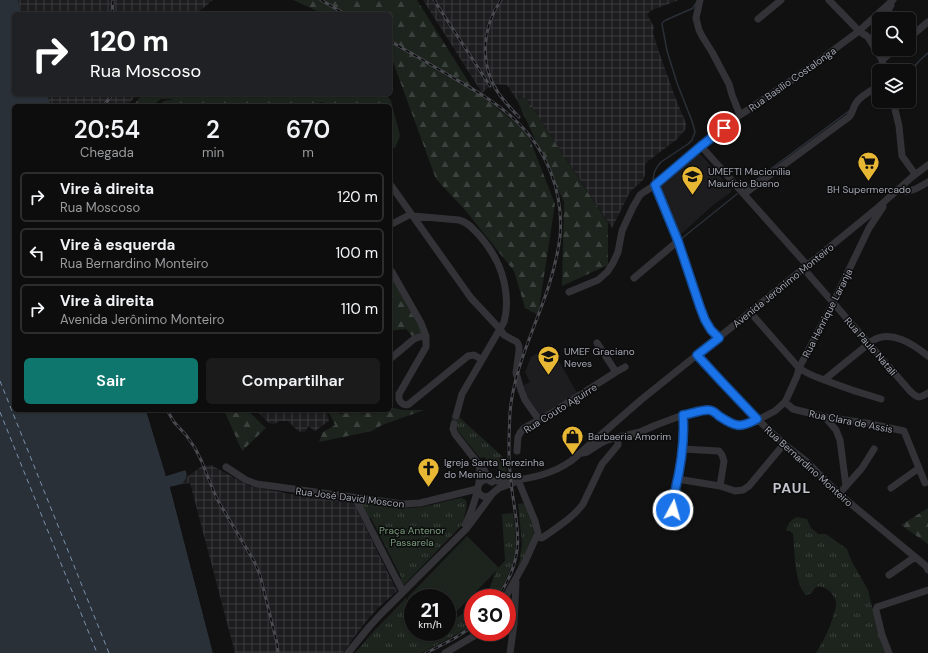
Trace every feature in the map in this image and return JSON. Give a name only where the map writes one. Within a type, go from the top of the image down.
[{"type":"street","points":[[700,0],[696,18],[699,30],[729,84],[740,115]]},
{"type":"street","points":[[758,19],[781,0]]},
{"type":"street","points":[[828,0],[868,37],[882,60]]},
{"type":"street","points":[[887,12],[893,0]]},
{"type":"street","name":"Rua Basílio Costalonga","points":[[569,292],[598,280],[607,272],[618,252],[622,231],[640,195],[655,185],[740,115],[812,66],[859,30],[893,0]]},
{"type":"street","points":[[916,32],[928,22]]},
{"type":"street","points":[[882,56],[883,64]]},
{"type":"street","points":[[882,60],[887,56]]},
{"type":"street","points":[[744,194],[849,117],[852,114],[854,105],[858,100],[872,91]]},
{"type":"street","points":[[895,108],[899,126],[902,156],[915,174]]},
{"type":"street","name":"Rua Paulo Natali","points":[[701,146],[744,194],[833,303],[910,391],[918,398],[927,394]]},
{"type":"street","name":"Avenida Jerônimo Monteiro","points":[[490,480],[500,482],[518,480],[553,471],[564,465],[580,453],[645,396],[719,338],[890,197],[915,174],[928,165]]},
{"type":"street","points":[[898,189],[903,192],[908,191],[928,182]]},
{"type":"street","points":[[655,185],[678,241],[705,320],[711,330],[719,338]]},
{"type":"street","points":[[392,187],[463,288],[504,335],[515,341],[519,346],[516,373],[523,396],[539,420]]},
{"type":"street","name":"Rua Henrique Laranja","points":[[683,415],[709,410],[730,423],[742,426],[750,424],[774,411],[785,402],[799,368],[833,303],[869,228],[890,197]]},
{"type":"street","points":[[392,224],[412,215],[464,221],[486,244],[498,263],[504,282],[507,310],[504,322],[481,359],[462,394],[456,416]]},
{"type":"street","points":[[634,278],[678,241]]},
{"type":"street","points":[[392,272],[419,318],[426,336],[426,347],[399,397],[400,402],[403,404],[409,404],[468,356],[474,355],[481,359]]},
{"type":"street","points":[[750,312],[799,368],[813,376],[852,391],[881,399]]},
{"type":"street","points":[[392,357],[414,339],[421,336],[426,336]]},
{"type":"street","points":[[824,380],[869,344],[884,336],[902,340],[928,356]]},
{"type":"street","points":[[597,343],[616,372]]},
{"type":"street","name":"Rua Bernardino Monteiro","points":[[697,355],[757,419],[783,443],[806,461],[839,494],[926,566],[928,570]]},
{"type":"street","name":"Rua Couto Aguirre","points":[[517,451],[517,440],[520,432],[524,428],[626,367]]},
{"type":"street","name":"Rua Clara de Assis","points":[[785,402],[793,409],[825,417],[866,423],[904,431],[925,483]]},
{"type":"street","points":[[580,453],[587,452],[604,442],[640,432],[656,424],[683,415],[684,430],[682,449],[671,505],[673,510],[676,511]]},
{"type":"street","points":[[825,417],[836,430],[840,440],[846,486]]},
{"type":"street","points":[[454,424],[453,428],[455,434],[483,468],[493,483],[493,493],[489,496],[484,497],[480,495],[478,486],[480,471],[477,462]]},
{"type":"street","points":[[537,537],[542,538],[570,518],[582,506],[602,464],[618,445],[618,438]]},
{"type":"street","points":[[677,479],[720,486],[735,491],[743,490],[748,486],[783,443]]},
{"type":"street","points":[[763,465],[783,443]]},
{"type":"street","points":[[682,449],[719,451],[724,461],[720,486]]},
{"type":"street","points":[[839,494],[862,468],[874,449]]},
{"type":"street","name":"Rua José David Moscon","points":[[226,467],[253,483],[355,498],[410,504],[459,494],[478,486]]},
{"type":"street","points":[[891,488],[919,468]]},
{"type":"street","points":[[478,486],[484,480],[490,480]]},
{"type":"street","points":[[510,589],[537,537],[535,521],[518,480]]},
{"type":"street","name":"Avenida Jerônimo Monteiro","points":[[348,653],[369,627],[467,528],[493,493],[499,488],[518,480]]},
{"type":"street","name":"Avenida Jerônimo Monteiro","points":[[460,534],[468,517],[478,486]]},
{"type":"street","points":[[459,494],[465,495],[468,499],[468,517]]},
{"type":"street","points":[[355,498],[403,592]]},
{"type":"street","points":[[889,575],[914,557]]},
{"type":"street","points":[[510,653],[514,624],[516,579]]},
{"type":"street","points":[[889,653],[882,635],[876,608],[928,590]]},
{"type":"street","points":[[445,653],[466,641]]},
{"type":"shaded area","points":[[0,0],[18,0],[21,12],[12,12],[12,96],[48,96],[50,104],[12,104],[12,412],[147,412],[166,476],[185,470],[187,474],[182,484],[170,487],[213,653],[0,653]]},
{"type":"shaded area","points":[[18,0],[213,0],[198,12],[21,12]]},
{"type":"shaded area","points":[[423,0],[679,0],[652,10],[647,14],[654,27],[653,33],[677,102],[686,123],[686,129],[676,140],[645,164],[645,175],[643,180],[630,192],[612,228],[526,98],[517,100],[507,85],[492,84],[482,93]]},
{"type":"shaded area","points":[[48,96],[135,96],[129,104],[50,104]]},
{"type":"shaded area","name":"UMEFTI Macionília Maurício Bueno","points":[[699,154],[732,190],[678,237],[658,186],[695,155]]},
{"type":"shaded area","name":"UMEF Graciano Neves","points":[[552,344],[560,363],[577,393],[539,416],[525,395],[523,387],[530,382],[525,372],[531,357]]},
{"type":"shaded area","points":[[258,412],[327,412],[329,421],[315,431],[308,426],[306,431],[302,432],[298,431],[288,421],[280,421],[274,424],[269,423]]},
{"type":"shaded area","points":[[211,465],[249,486],[290,494],[353,502],[397,591],[368,619],[343,653],[235,653],[190,483],[182,484],[187,477],[202,466]]},
{"type":"green space","points":[[293,0],[417,0],[473,89],[527,132],[555,204],[538,315],[525,308],[514,271],[466,211],[436,179],[392,61],[392,12],[320,12]]},
{"type":"green space","points":[[141,96],[387,96],[392,104],[326,104],[322,102],[315,104],[160,104],[164,101],[174,99],[161,99],[155,104],[134,104]]},
{"type":"green space","points":[[526,98],[608,223],[608,265],[562,286],[564,202],[517,100]]},
{"type":"green space","points":[[392,105],[400,136],[395,148],[392,147]]},
{"type":"green space","points":[[392,278],[423,333],[412,336],[406,329],[392,331]]},
{"type":"green space","points":[[392,408],[402,410],[424,410],[382,425],[372,431],[319,442],[323,432],[335,425],[329,412],[339,412],[339,414],[347,412],[360,412],[362,414],[368,412],[392,412]]},
{"type":"green space","points":[[225,412],[249,412],[266,428],[242,451]]},
{"type":"green space","points":[[452,415],[458,416],[503,457],[507,472],[500,470],[484,457],[480,458],[458,431],[457,425],[451,424]]},
{"type":"green space","name":"Praça Antenor Passarela","points":[[461,498],[466,500],[466,510],[460,527],[403,586],[399,583],[401,577],[371,518],[367,518],[360,501],[391,507],[414,508]]},
{"type":"green space","points":[[525,503],[532,520],[534,530],[529,546],[514,579],[520,560],[522,543],[518,504]]},
{"type":"green space","points":[[928,508],[928,544],[901,525]]},
{"type":"green space","points":[[513,513],[516,544],[514,558],[501,589],[488,589],[497,569],[505,561],[502,514]]},
{"type":"green space","points":[[797,517],[807,519],[811,528],[818,534],[826,534],[847,549],[851,560],[868,590],[872,607],[876,612],[892,653],[816,653],[831,624],[836,601],[829,591],[822,587],[815,588],[812,593],[806,595],[802,590],[797,575],[793,534],[790,531],[786,531],[790,522]]},
{"type":"green space","points":[[417,525],[427,546],[414,553],[418,559],[398,569],[382,537],[402,527],[404,532]]},
{"type":"green space","points":[[467,536],[499,568],[478,589],[464,589],[464,604],[456,612],[456,589],[416,589]]},
{"type":"green space","points":[[404,600],[404,641],[444,641],[421,653],[355,653]]},
{"type":"green space","points":[[464,613],[464,629],[456,635],[456,618]]},
{"type":"pier","points":[[147,412],[149,412],[168,474],[184,468],[185,470],[166,476]]},
{"type":"pier","points":[[185,484],[172,489],[215,653],[213,653],[170,487]]},
{"type":"waterway","points":[[653,181],[654,173],[661,162],[688,144],[692,140],[695,132],[667,51],[662,24],[666,20],[693,8],[696,3]]},
{"type":"waterway","points":[[916,65],[928,53]]},
{"type":"waterway","points":[[745,188],[849,111]]},
{"type":"waterway","points":[[681,239],[737,194]]},
{"type":"ferry route","points":[[0,381],[12,411]]},
{"type":"ferry route","points":[[0,412],[97,653]]},
{"type":"ferry route","points":[[12,412],[109,653]]},
{"type":"railway","points":[[112,12],[113,0]]},
{"type":"railway","points":[[321,0],[342,12]]},
{"type":"railway","points":[[434,0],[490,86]]},
{"type":"railway","points":[[501,0],[490,22],[485,47],[486,59],[488,71],[499,94],[519,117]]},
{"type":"railway","points":[[392,42],[484,96],[514,119],[536,144],[551,173],[556,188],[561,221],[556,261],[544,301],[520,364],[512,397],[509,457],[518,546],[512,569],[503,589]]},
{"type":"railway","points":[[105,104],[111,96]]},
{"type":"railway","points":[[168,412],[174,422],[195,448],[217,499],[254,561],[260,575],[277,643],[278,653]]},
{"type":"railway","points":[[426,653],[464,632]]},
{"type":"place","name":"BH Supermercado","points":[[869,182]]},
{"type":"place","name":"UMEFTI Macionília Maurício Bueno","points":[[693,196]]},
{"type":"place","name":"UMEF Graciano Neves","points":[[548,376]]},
{"type":"place","name":"Barbaeria Amorim","points":[[572,456]]},
{"type":"place","name":"Igreja Santa Terezinha do Menino Jesus","points":[[428,488]]},
{"type":"district","name":"PAUL","points":[[792,488]]},
{"type":"route","points":[[673,510],[671,505],[684,442],[683,415],[709,410],[730,423],[742,426],[750,424],[757,419],[697,355],[719,338],[711,330],[705,320],[678,241],[655,185],[724,128]]}]
